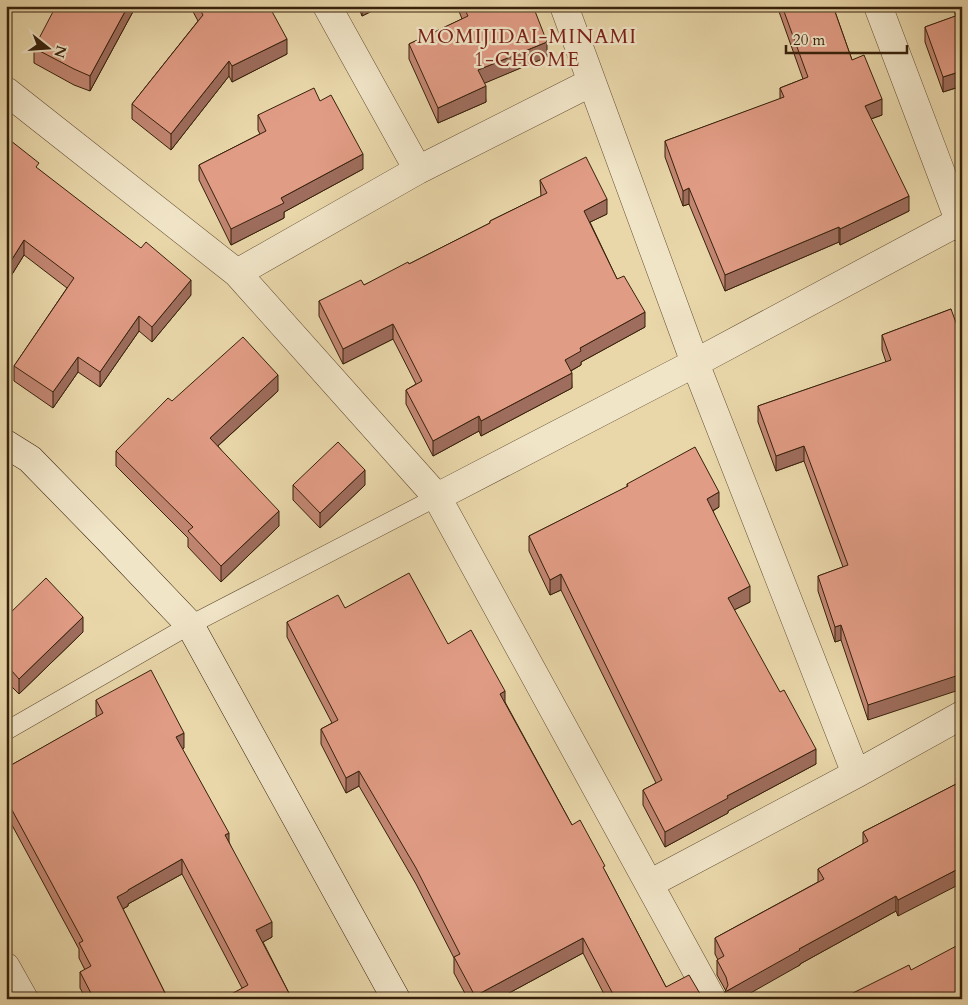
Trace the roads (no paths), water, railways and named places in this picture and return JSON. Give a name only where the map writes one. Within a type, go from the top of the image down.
[{"type":"street","points":[[327,6],[418,170]]},
{"type":"street","points":[[564,6],[694,363],[856,774]]},
{"type":"street","points":[[437,497],[961,223],[878,6]]},
{"type":"street","points":[[237,273],[418,170],[592,82]]},
{"type":"street","points":[[6,91],[237,273],[437,497],[712,999]]},
{"type":"street","points":[[6,444],[30,459],[190,625],[396,999]]},
{"type":"street","points":[[649,884],[962,716]]},
{"type":"street","points":[[6,967],[24,999]]},
{"type":"lane","points":[[6,731],[190,625],[437,497]]},
{"type":"district","name":"MOMIJIDAI-MINAMI 1-CHOME","points":[[527,48]]}]
